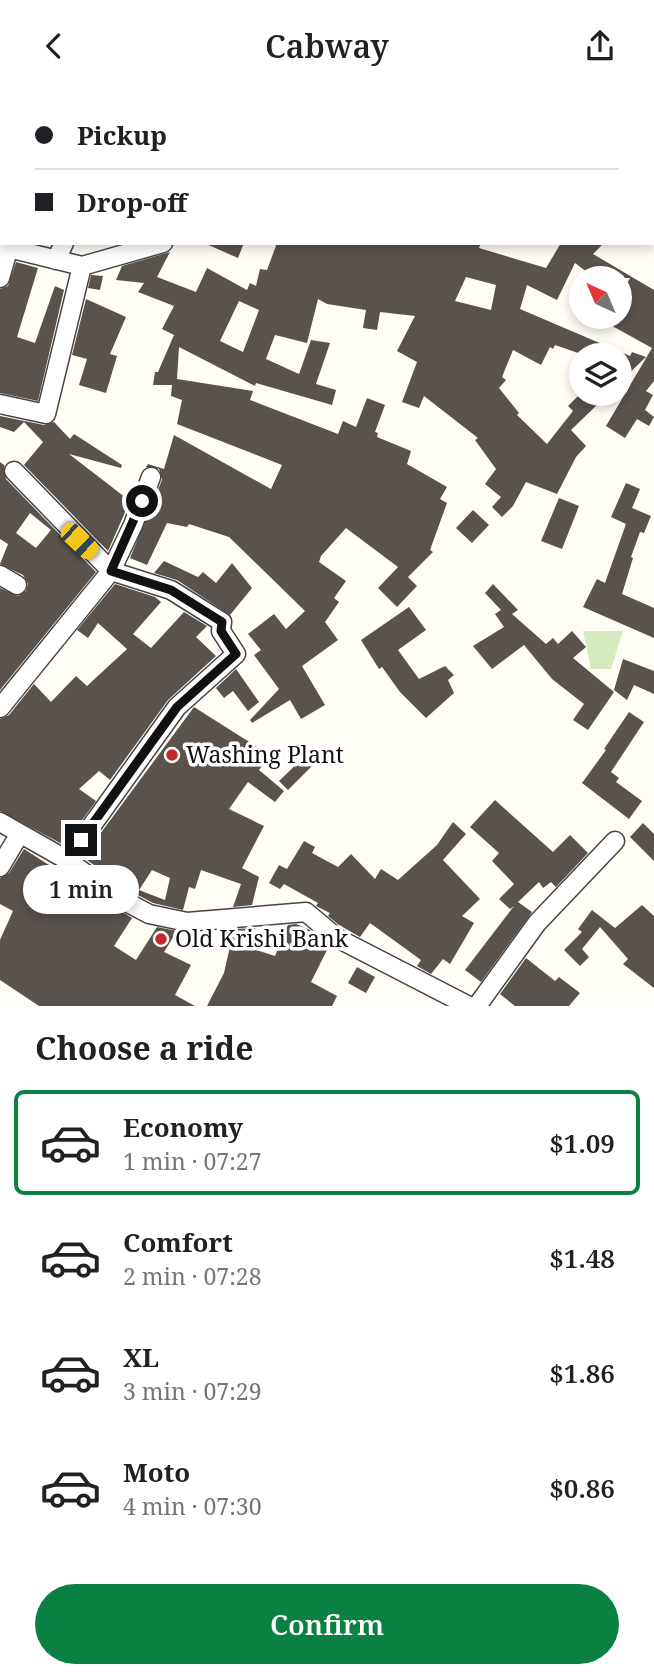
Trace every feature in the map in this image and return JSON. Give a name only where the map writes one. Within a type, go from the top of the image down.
[{"type":"street","points":[[56,260],[63,245]]},
{"type":"street","points":[[0,278],[6,246],[36,249],[56,260],[82,266],[156,245]]},
{"type":"street","points":[[0,404],[46,414],[82,266]]},
{"type":"street","points":[[14,471],[111,571],[171,590],[222,622],[221,631],[236,654],[177,707],[67,860]]},
{"type":"street","points":[[0,708],[111,571],[151,477]]},
{"type":"street","points":[[0,575],[17,585]]},
{"type":"street","points":[[0,822],[67,860],[119,898],[149,914],[187,922],[306,912],[337,938],[469,1006]]},
{"type":"street","points":[[0,867],[19,835]]},
{"type":"street","points":[[477,1006],[537,923],[615,841]]},
{"type":"green space","points":[[583,631],[623,631],[611,669],[591,669]]},
{"type":"building","points":[[209,245],[243,245],[238,258]]},
{"type":"building","points":[[276,245],[480,245],[479,248],[546,268],[560,245],[602,245],[593,254],[613,266],[579,266],[575,263],[569,266],[569,275],[557,300],[527,285],[520,309],[600,343],[569,343],[569,350],[555,345],[553,349],[550,347],[541,365],[513,350],[502,377],[506,380],[499,388],[519,413],[517,415],[547,444],[573,411],[569,405],[596,406],[571,430],[586,446],[576,457],[557,494],[526,482],[513,506],[502,517],[492,507],[501,497],[485,484],[496,469],[475,440],[478,438],[424,396],[419,408],[402,402],[417,362],[397,351],[415,316],[380,312],[377,330],[363,328],[366,310],[327,304],[318,299],[307,343],[275,335],[266,359],[299,374],[311,340],[330,343],[316,384],[336,390],[332,405],[256,383],[255,386],[179,347],[177,379],[253,391],[250,400],[338,434],[343,421],[356,427],[367,398],[385,405],[375,432],[378,433],[377,437],[411,451],[407,464],[447,487],[440,499],[447,503],[430,550],[433,552],[408,577],[417,586],[397,607],[378,588],[398,567],[346,528],[321,556],[319,562],[346,581],[334,598],[339,602],[325,622],[338,640],[302,666],[325,705],[301,719],[290,700],[252,723],[250,720],[279,689],[254,655],[261,650],[248,634],[274,614],[286,629],[305,611],[229,537],[189,524],[187,527],[167,523],[147,565],[130,558],[162,480],[159,469],[146,467],[148,464],[164,469],[174,435],[271,489],[282,465],[177,424],[182,400],[171,396],[172,385],[153,385],[155,372],[158,372],[174,335],[162,329],[174,306],[138,292],[144,283],[116,280],[122,266],[170,252],[157,277],[196,292],[207,268],[247,290],[250,283],[256,286],[260,269],[267,270]],"holes":[[[466,277],[496,285],[491,310],[455,301]],[[239,301],[259,310],[243,352],[220,341]]]},
{"type":"building","points":[[16,262],[38,268],[17,337],[35,343],[55,286],[64,290],[38,401],[0,393],[0,289],[8,286]]},
{"type":"building","points":[[91,275],[103,276],[100,290],[88,288]]},
{"type":"building","points":[[632,277],[654,290],[654,381],[646,391],[653,395],[645,410],[654,417],[649,426],[637,419],[625,438],[606,426],[618,406],[632,406],[632,382],[652,348],[618,329],[632,329]]},
{"type":"building","points":[[86,299],[126,317],[110,354],[117,356],[106,393],[79,385],[87,359],[72,355]]},
{"type":"building","points":[[632,352],[646,357],[632,370]]},
{"type":"building","points":[[0,416],[44,425],[54,422],[70,439],[74,434],[122,465],[121,468],[69,454],[130,501],[108,551],[24,465],[43,442],[24,422],[14,432],[0,427]]},
{"type":"building","points":[[0,462],[4,465],[6,479],[96,572],[0,690],[0,588],[18,596],[26,591],[28,584],[23,575],[0,564],[8,544],[0,539]],"holes":[[[30,513],[51,530],[36,548],[16,533]]]},
{"type":"building","points":[[626,483],[640,489],[632,508],[651,516],[644,533],[640,532],[622,594],[654,608],[654,638],[583,607],[597,579],[605,583],[626,524],[611,517]]},
{"type":"building","points":[[559,498],[579,506],[562,549],[541,541]]},
{"type":"building","points":[[473,510],[489,525],[472,543],[456,528]]},
{"type":"building","points":[[164,561],[198,577],[203,572],[216,583],[232,563],[252,588],[230,615],[177,580],[154,573]]},
{"type":"building","points":[[115,584],[155,597],[161,602],[133,634],[151,648],[184,612],[207,626],[196,637],[216,656],[168,700],[110,780],[99,771],[79,789],[96,801],[64,845],[0,811],[0,719],[9,715],[34,684],[51,702],[76,676],[87,686],[127,649],[98,623],[88,638],[77,630]]},
{"type":"building","points":[[493,584],[518,610],[512,614],[546,644],[553,638],[558,644],[572,631],[586,647],[573,658],[614,692],[588,730],[573,720],[584,704],[552,679],[524,645],[492,669],[473,646],[504,627],[495,614],[501,610],[485,593]]},
{"type":"building","points":[[409,607],[426,630],[398,650],[419,679],[445,666],[454,675],[448,680],[454,693],[426,718],[400,692],[382,667],[379,669],[361,640]]},
{"type":"building","points":[[623,659],[654,671],[654,694],[634,685],[627,700],[614,690]]},
{"type":"building","points":[[236,669],[259,702],[248,711],[233,691],[224,698],[216,688]]},
{"type":"building","points":[[194,707],[270,755],[259,770],[284,791],[275,802],[248,782],[229,809],[264,826],[242,868],[259,877],[252,905],[233,907],[241,884],[201,870],[195,889],[189,887],[183,910],[153,903],[125,888],[83,857]],"holes":[[[152,870],[170,878],[165,900],[139,890]]]},
{"type":"building","points":[[629,712],[644,722],[611,772],[619,778],[616,782],[642,801],[629,819],[582,783]]},
{"type":"building","points":[[302,759],[313,765],[288,790],[279,781]]},
{"type":"building","points":[[495,800],[553,852],[570,835],[588,853],[556,887],[551,882],[543,888],[539,882],[518,902],[532,912],[481,982],[465,970],[514,906],[510,909],[499,899],[514,884],[492,861],[499,853],[470,827]]},
{"type":"building","points":[[453,822],[466,834],[443,860],[480,899],[462,916],[474,923],[450,964],[443,959],[431,974],[417,966],[421,960],[370,923],[360,937],[339,925],[328,916],[330,913],[316,906],[318,903],[284,884],[280,889],[269,883],[279,865],[287,869],[304,841],[315,847],[312,853],[338,867],[351,854],[375,879],[381,869],[398,880],[437,845]]},
{"type":"building","points":[[643,823],[654,834],[654,861],[630,837]]},
{"type":"building","points":[[24,849],[132,918],[114,946],[136,960],[157,927],[177,931],[164,952],[191,965],[175,995],[195,1006],[39,1006],[0,980],[0,940],[13,911],[0,904],[0,878],[9,873]]},
{"type":"building","points":[[642,905],[654,916],[654,988],[623,964],[628,959],[600,927],[582,949],[589,957],[580,966],[564,950],[582,932],[578,929],[592,910],[615,928]]},
{"type":"building","points":[[296,924],[310,930],[329,946],[311,982],[337,996],[332,1006],[207,1006],[224,973],[234,929],[256,928],[234,943],[275,956],[288,925]]},
{"type":"building","points":[[526,958],[555,981],[559,977],[580,993],[569,1006],[515,1006],[500,994]]},
{"type":"building","points":[[357,967],[375,977],[366,993],[348,983]]},
{"type":"place","name":"Washing Plant","points":[[172,755]]},
{"type":"place","name":"Old Krishi Bank","points":[[161,939]]},
{"type":"route","points":[[81,840],[157,739],[177,707],[236,654],[221,631],[222,622],[171,590],[111,571],[142,501]]}]
